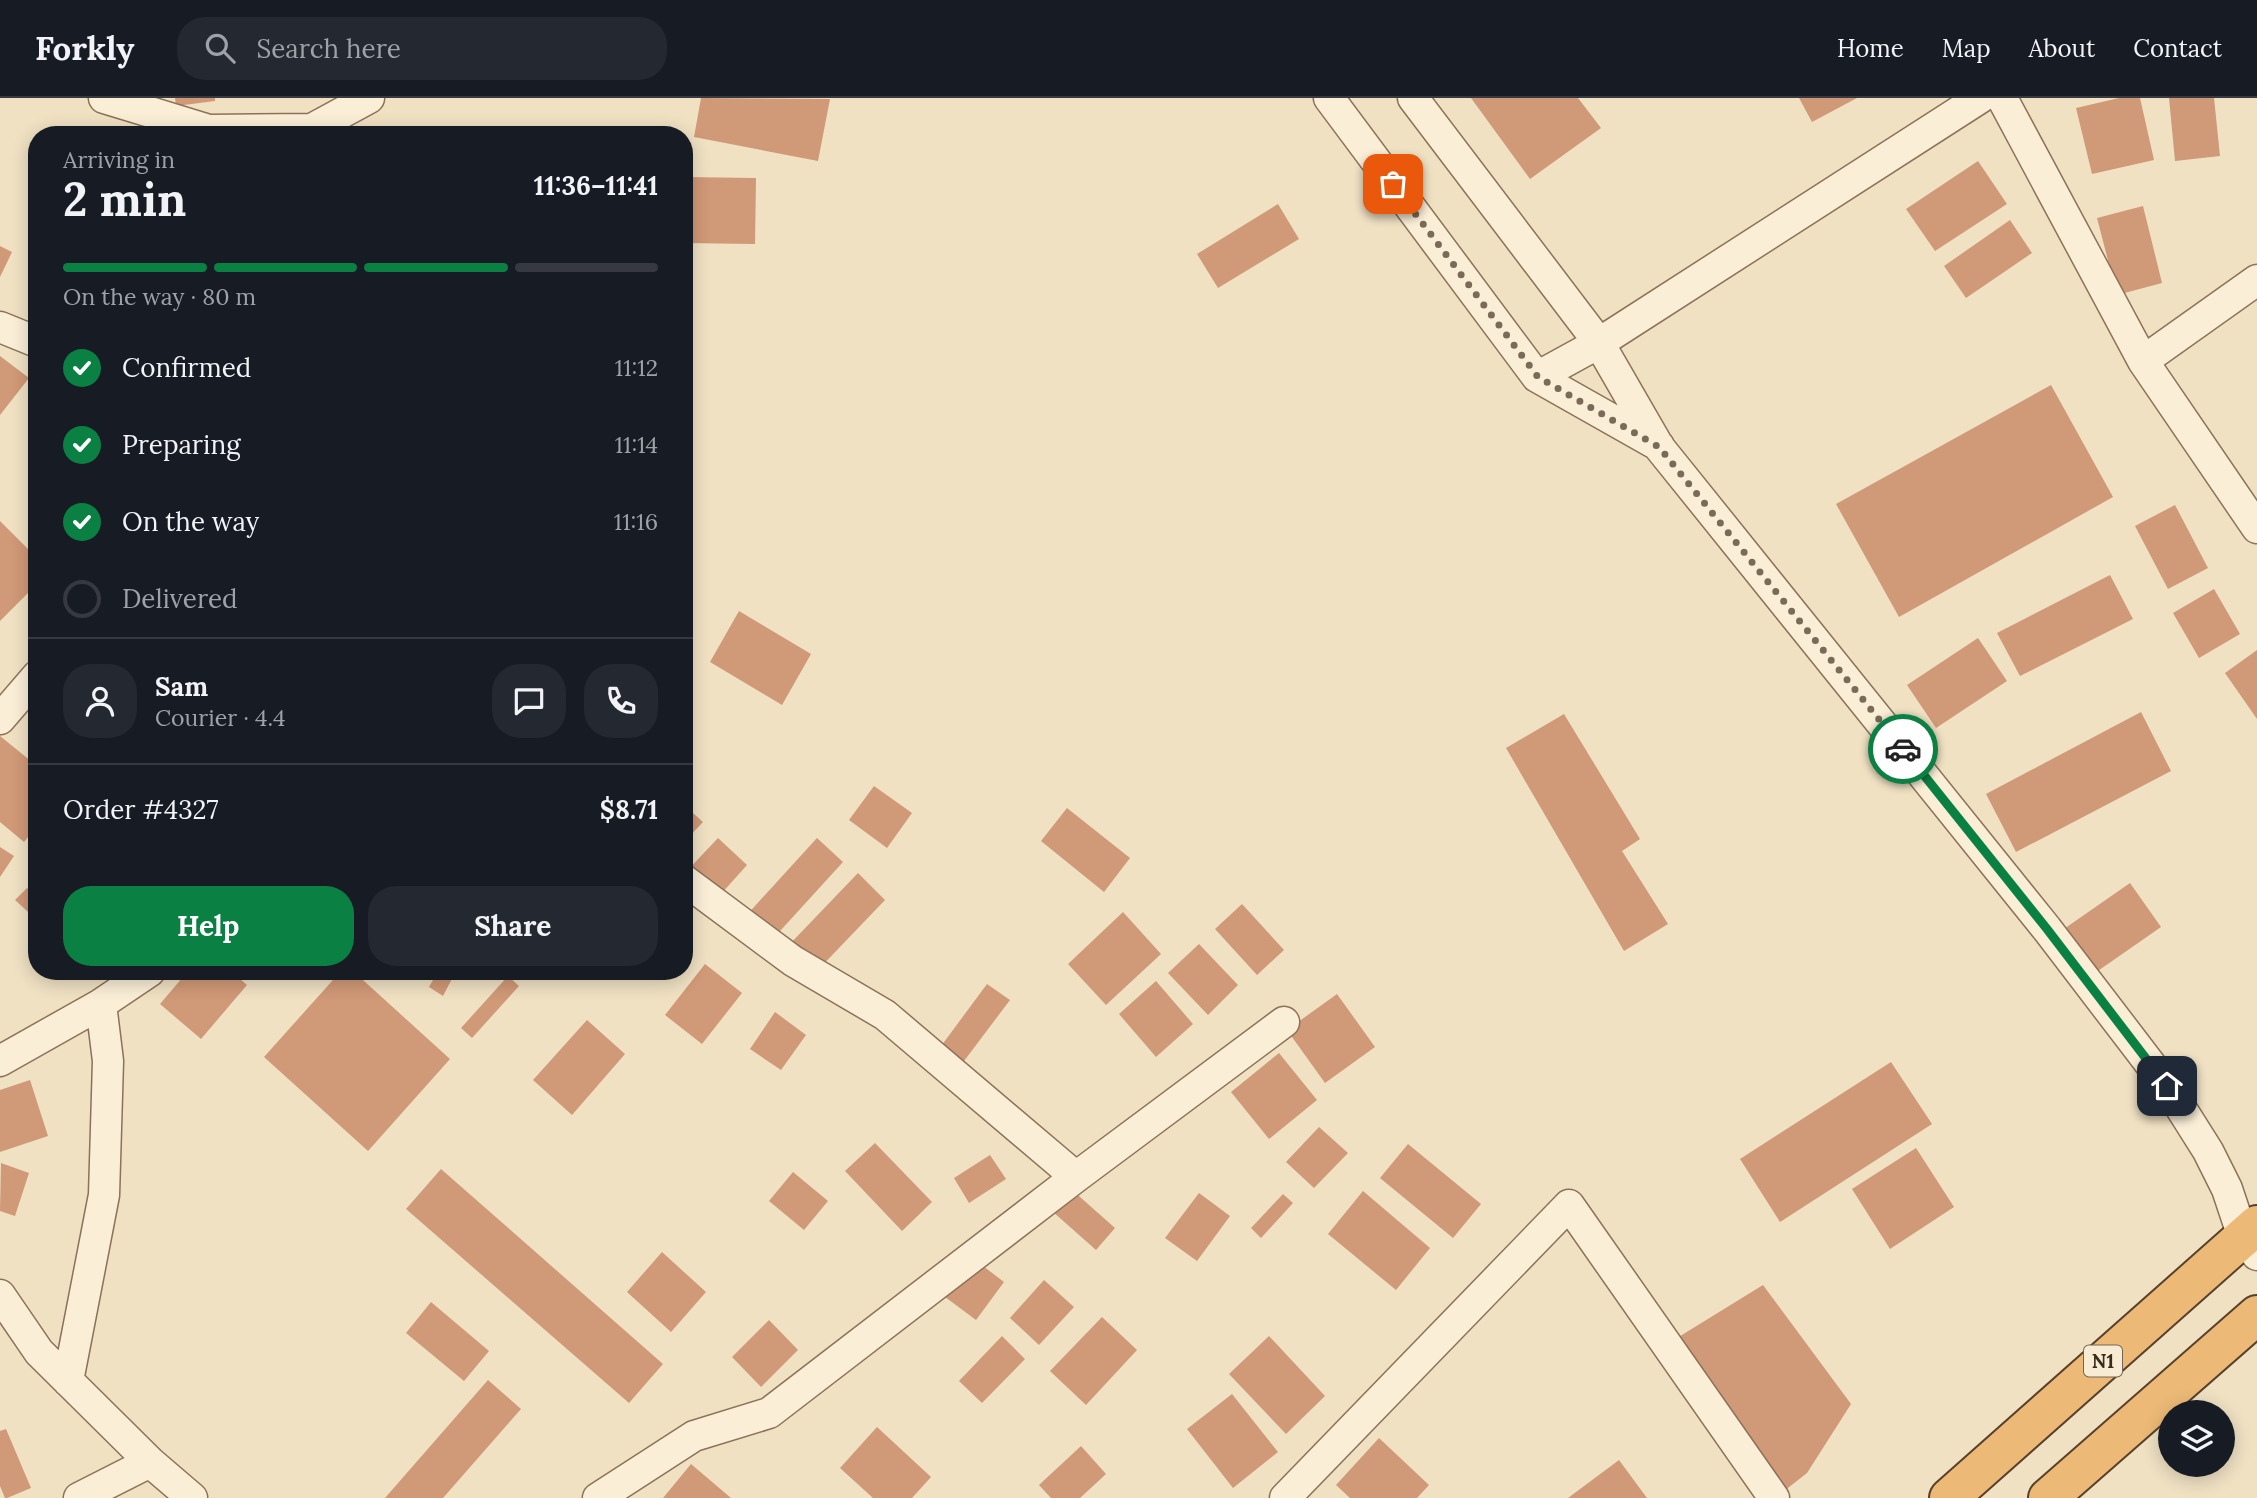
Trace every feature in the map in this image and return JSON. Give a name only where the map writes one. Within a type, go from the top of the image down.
[{"type":"highway","name":"N1","points":[[1949,1498],[2252,1239]]},
{"type":"highway","points":[[2048,1498],[2257,1315]]},
{"type":"street","points":[[104,98],[196,126]]},
{"type":"street","points":[[318,126],[369,98]]},
{"type":"street","points":[[1329,98],[1538,377],[1659,447]]},
{"type":"street","points":[[1413,98],[1599,343],[1659,447],[2039,919],[2167,1086],[2208,1151],[2252,1239]]},
{"type":"street","points":[[1538,377],[1599,343],[1980,98]]},
{"type":"street","points":[[2002,98],[2143,361],[2257,528]]},
{"type":"street","points":[[2143,361],[2257,280]]},
{"type":"street","points":[[0,327],[28,338]]},
{"type":"street","points":[[0,719],[28,686]]},
{"type":"street","points":[[693,887],[793,961],[885,1015],[1076,1178]]},
{"type":"street","points":[[0,1061],[101,1004],[137,980]]},
{"type":"street","points":[[68,1381],[104,1195],[108,1061],[101,1004]]},
{"type":"street","points":[[598,1498],[694,1436],[769,1413],[1284,1022]]},
{"type":"street","points":[[1285,1498],[1569,1205],[1774,1498]]},
{"type":"street","points":[[0,1295],[39,1352],[150,1462],[192,1498]]},
{"type":"street","points":[[79,1498],[150,1462]]},
{"type":"building","points":[[175,98],[215,98],[215,101],[176,106]]},
{"type":"building","points":[[701,98],[830,99],[818,161],[694,137]]},
{"type":"building","points":[[1471,98],[1578,98],[1601,128],[1530,179]]},
{"type":"building","points":[[1799,98],[1857,98],[1812,122]]},
{"type":"building","points":[[2119,98],[2140,98],[2154,160],[2092,174],[2076,108]]},
{"type":"building","points":[[2169,98],[2214,98],[2220,156],[2175,161]]},
{"type":"building","points":[[1978,161],[2007,204],[1935,251],[1906,209]]},
{"type":"building","points":[[693,177],[756,178],[755,244],[693,243]]},
{"type":"building","points":[[1278,204],[1299,239],[1218,288],[1197,254]]},
{"type":"building","points":[[2143,206],[2162,283],[2117,295],[2097,218]]},
{"type":"building","points":[[2010,220],[2032,253],[1966,298],[1944,266]]},
{"type":"building","points":[[0,246],[12,252],[0,277]]},
{"type":"building","points":[[0,356],[28,379],[0,415]]},
{"type":"building","points":[[2051,385],[2113,497],[1899,617],[1836,504]]},
{"type":"building","points":[[2175,505],[2208,568],[2168,589],[2135,526]]},
{"type":"building","points":[[0,521],[28,549],[28,593],[0,621]]},
{"type":"building","points":[[2110,575],[2133,619],[2020,676],[1997,633]]},
{"type":"building","points":[[2214,589],[2240,634],[2199,658],[2173,613]]},
{"type":"building","points":[[739,611],[811,654],[782,705],[710,662]]},
{"type":"building","points":[[1978,638],[2007,681],[1936,728],[1907,685]]},
{"type":"building","points":[[2257,650],[2257,719],[2225,673]]},
{"type":"building","points":[[2141,712],[2171,771],[2016,852],[1986,794]]},
{"type":"building","points":[[1564,714],[1640,839],[1622,851],[1668,924],[1624,951],[1506,748]]},
{"type":"building","points":[[0,736],[28,759],[28,837],[24,842],[0,822]]},
{"type":"building","points":[[874,786],[912,813],[887,848],[849,820]]},
{"type":"building","points":[[1067,808],[1130,858],[1104,892],[1041,841]]},
{"type":"building","points":[[693,813],[703,822],[693,833]]},
{"type":"building","points":[[718,838],[747,865],[703,914],[693,905],[693,864]]},
{"type":"building","points":[[817,838],[843,862],[770,942],[744,918]]},
{"type":"building","points":[[0,847],[14,856],[0,877]]},
{"type":"building","points":[[858,873],[885,900],[815,973],[787,947]]},
{"type":"building","points":[[2130,883],[2161,927],[2092,975],[2061,931]]},
{"type":"building","points":[[28,889],[28,912],[15,900]]},
{"type":"building","points":[[1242,904],[1284,950],[1257,975],[1215,929]]},
{"type":"building","points":[[1123,912],[1161,954],[1106,1005],[1068,964]]},
{"type":"building","points":[[1199,944],[1238,985],[1208,1015],[1168,973]]},
{"type":"building","points":[[705,964],[742,993],[702,1044],[665,1015]]},
{"type":"building","points":[[180,980],[241,980],[247,985],[201,1039],[160,1004]]},
{"type":"building","points":[[333,980],[363,980],[450,1059],[368,1151],[264,1057]]},
{"type":"building","points":[[433,980],[451,980],[443,996],[429,987]]},
{"type":"building","points":[[504,980],[512,980],[519,986],[472,1038],[461,1028]]},
{"type":"building","points":[[1156,981],[1193,1024],[1156,1057],[1119,1014]]},
{"type":"building","points":[[987,984],[1010,1000],[955,1073],[933,1057]]},
{"type":"building","points":[[1337,994],[1375,1047],[1325,1083],[1287,1030]]},
{"type":"building","points":[[775,1012],[806,1035],[781,1070],[750,1049]]},
{"type":"building","points":[[587,1020],[625,1054],[572,1115],[533,1080]]},
{"type":"building","points":[[1279,1053],[1317,1100],[1269,1139],[1231,1092]]},
{"type":"building","points":[[1891,1062],[1932,1124],[1780,1222],[1740,1159]]},
{"type":"building","points":[[30,1080],[48,1136],[0,1152],[0,1090]]},
{"type":"building","points":[[1319,1127],[1348,1153],[1314,1188],[1286,1162]]},
{"type":"building","points":[[875,1143],[932,1202],[902,1231],[845,1171]]},
{"type":"building","points":[[1408,1144],[1481,1204],[1453,1238],[1380,1178]]},
{"type":"building","points":[[1916,1148],[1954,1207],[1890,1249],[1852,1189]]},
{"type":"building","points":[[990,1155],[1006,1179],[969,1203],[954,1178]]},
{"type":"building","points":[[1,1163],[29,1173],[15,1216],[0,1211]]},
{"type":"building","points":[[441,1169],[663,1364],[629,1403],[406,1209]]},
{"type":"building","points":[[793,1172],[828,1201],[804,1230],[769,1201]]},
{"type":"building","points":[[1071,1189],[1115,1228],[1096,1250],[1052,1211]]},
{"type":"building","points":[[1363,1191],[1430,1248],[1396,1290],[1328,1234]]},
{"type":"building","points":[[1199,1193],[1230,1216],[1197,1261],[1165,1238]]},
{"type":"building","points":[[1283,1194],[1293,1203],[1261,1238],[1251,1228]]},
{"type":"building","points":[[662,1252],[706,1292],[671,1332],[627,1292]]},
{"type":"building","points":[[966,1253],[1004,1282],[976,1320],[937,1291]]},
{"type":"building","points":[[1044,1280],[1074,1307],[1039,1345],[1010,1318]]},
{"type":"building","points":[[1763,1285],[1851,1404],[1807,1473],[1775,1498],[1664,1346]]},
{"type":"building","points":[[431,1302],[489,1351],[464,1381],[406,1333]]},
{"type":"building","points":[[1102,1317],[1137,1350],[1086,1405],[1050,1371]]},
{"type":"building","points":[[769,1320],[798,1350],[761,1387],[732,1357]]},
{"type":"building","points":[[1002,1336],[1025,1359],[982,1403],[959,1381]]},
{"type":"building","points":[[1269,1336],[1325,1396],[1286,1434],[1229,1374]]},
{"type":"building","points":[[488,1380],[521,1409],[443,1498],[385,1498]]},
{"type":"building","points":[[1232,1394],[1278,1452],[1233,1488],[1187,1429]]},
{"type":"building","points":[[877,1427],[931,1477],[912,1498],[873,1498],[840,1468]]},
{"type":"building","points":[[6,1429],[31,1488],[5,1498],[0,1486],[0,1431]]},
{"type":"building","points":[[1379,1438],[1429,1485],[1417,1498],[1350,1498],[1336,1485]]},
{"type":"building","points":[[1081,1446],[1106,1474],[1080,1498],[1051,1498],[1039,1485]]},
{"type":"building","points":[[1619,1460],[1647,1498],[1568,1498]]},
{"type":"building","points":[[691,1464],[731,1498],[663,1498]]},
{"type":"way so far","points":[[1393,184],[1538,377],[1659,447],[1903,749]]},
{"type":"route","points":[[1903,749],[2047,929],[2167,1086]]}]
